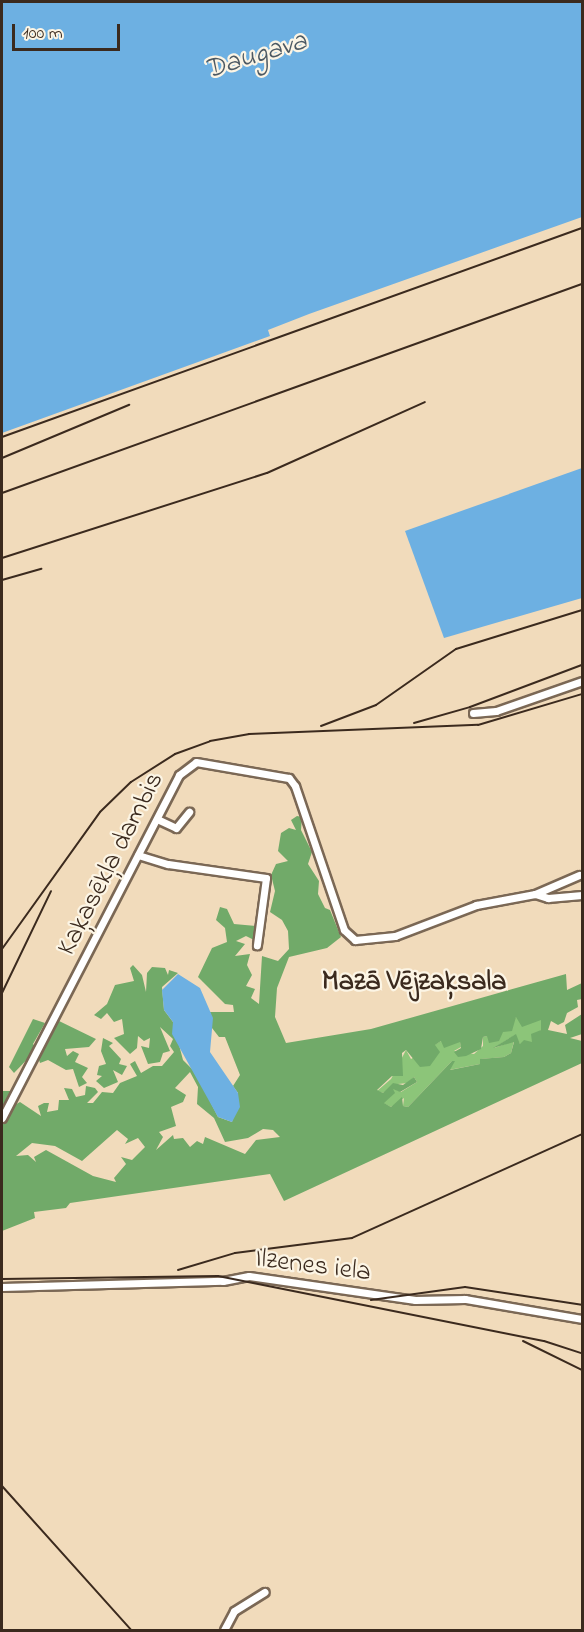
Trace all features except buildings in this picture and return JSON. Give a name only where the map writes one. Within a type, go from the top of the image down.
[{"type":"street","points":[[473,713],[496,711],[582,681]]},
{"type":"street","name":"Kaķasēkļa dambis","points":[[2,1118],[179,775],[196,762],[290,778],[295,786],[344,930],[355,940],[371,941],[476,905],[535,894]]},
{"type":"street","points":[[156,819],[176,828],[189,812]]},
{"type":"street","points":[[138,855],[168,864],[266,879],[257,945]]},
{"type":"street","points":[[535,894],[579,875]]},
{"type":"street","points":[[535,894],[548,898],[582,895]]},
{"type":"street","name":"Ilzenes iela","points":[[2,1287],[223,1281],[249,1276],[415,1300],[465,1299],[582,1319]]},
{"type":"street","points":[[224,1630],[234,1611],[264,1592]]},
{"type":"green space","points":[[297,816],[302,817],[301,830],[312,852],[308,864],[319,881],[318,894],[325,908],[330,910],[341,937],[327,948],[289,957],[277,988],[275,1017],[286,1043],[371,1029],[566,974],[567,990],[582,983],[582,999],[577,1000],[578,1007],[567,1013],[564,1022],[558,1025],[551,1021],[548,1030],[567,1034],[565,1025],[582,1014],[582,1034],[570,1038],[582,1041],[582,1063],[284,1201],[270,1174],[70,1203],[66,1208],[34,1212],[35,1218],[2,1231],[2,1126],[7,1116],[2,1115],[2,1091],[10,1091],[13,1106],[20,1102],[41,1116],[38,1106],[49,1103],[47,1112],[58,1110],[59,1100],[69,1100],[64,1088],[72,1089],[76,1097],[85,1095],[86,1086],[95,1088],[98,1092],[87,1103],[93,1103],[102,1092],[113,1093],[120,1083],[137,1076],[130,1064],[135,1061],[141,1073],[153,1066],[162,1066],[174,1052],[170,1046],[173,1039],[160,1027],[170,1051],[163,1053],[160,1062],[148,1064],[141,1046],[149,1048],[150,1038],[144,1041],[138,1036],[137,1048],[130,1054],[114,1038],[124,1034],[122,1019],[114,1022],[107,1013],[101,1019],[94,1015],[107,1004],[115,985],[134,981],[130,968],[133,965],[142,975],[146,992],[147,973],[152,967],[165,968],[168,975],[169,970],[178,973],[162,987],[164,1010],[173,1022],[183,1060],[196,1073],[218,1117],[232,1122],[238,1093],[233,1086],[240,1075],[225,1037],[219,1037],[212,1028],[210,1012],[234,1012],[233,1005],[225,1004],[198,977],[212,948],[227,942],[225,928],[216,920],[220,907],[227,909],[234,924],[257,926],[254,940],[246,936],[236,941],[245,944],[235,956],[250,954],[247,965],[252,975],[246,986],[255,989],[251,998],[259,1004],[262,956],[278,961],[289,949],[288,931],[282,920],[270,912],[275,891],[271,875],[276,864],[288,861],[278,851],[281,833],[289,828],[296,830],[291,820]],"holes":[[[516,1017],[522,1027],[541,1020],[541,1030],[531,1034],[532,1042],[524,1040],[520,1044],[516,1034],[493,1048],[514,1042],[511,1053],[504,1057],[480,1059],[480,1064],[450,1070],[455,1061],[452,1061],[408,1107],[403,1106],[402,1097],[391,1107],[384,1103],[395,1093],[393,1089],[400,1092],[417,1082],[414,1077],[403,1085],[393,1083],[383,1093],[377,1090],[392,1076],[403,1076],[402,1053],[406,1050],[420,1067],[430,1066],[440,1052],[435,1045],[441,1041],[444,1048],[460,1042],[461,1048],[454,1052],[458,1057],[466,1056],[481,1049],[483,1037],[487,1036],[489,1043],[499,1041],[503,1032],[512,1031]],[[190,1072],[198,1087],[197,1104],[214,1118],[225,1142],[248,1138],[263,1129],[273,1130],[280,1137],[256,1140],[245,1154],[205,1137],[203,1144],[197,1141],[190,1147],[183,1138],[174,1139],[173,1135],[156,1150],[163,1137],[159,1132],[176,1126],[171,1107],[183,1102],[186,1095],[175,1088]],[[117,1130],[128,1139],[125,1144],[138,1138],[145,1147],[132,1160],[121,1157],[126,1164],[114,1178],[116,1182],[93,1176],[46,1150],[34,1157],[36,1162],[28,1155],[16,1156],[32,1143],[55,1146],[82,1161]]]},
{"type":"green space","points":[[516,1017],[541,1020],[541,1030],[532,1042],[520,1044],[515,1035],[494,1048],[514,1041],[511,1053],[504,1057],[481,1059],[480,1064],[449,1070],[452,1061],[408,1107],[403,1106],[404,1098],[391,1107],[383,1103],[394,1093],[392,1088],[401,1092],[417,1082],[414,1077],[408,1083],[398,1084],[383,1093],[377,1091],[391,1079],[406,1050],[411,1059],[441,1041],[460,1042],[461,1047],[454,1051],[474,1054],[483,1046],[483,1037],[502,1032]]},
{"type":"green space","points":[[33,1019],[45,1023],[33,1044],[37,1049],[14,1073],[9,1067]]},
{"type":"green space","points":[[57,1020],[96,1039],[89,1047],[65,1049],[67,1056],[73,1051],[79,1054],[75,1062],[88,1068],[82,1077],[87,1083],[79,1087],[73,1069],[66,1070],[48,1060],[40,1063],[38,1057]]},
{"type":"green space","points":[[103,1038],[113,1043],[109,1046],[121,1059],[119,1064],[127,1066],[122,1075],[113,1070],[118,1082],[104,1088],[96,1081],[102,1076],[97,1075],[99,1066],[106,1064],[101,1051]]},
{"type":"water","name":"Daugava","points":[[2,2],[582,2],[582,217],[309,314],[268,330],[270,336],[2,433]]},
{"type":"water","points":[[582,468],[582,598],[444,638],[405,531]]},
{"type":"water","points":[[178,974],[200,988],[213,1018],[210,1052],[238,1093],[240,1107],[232,1122],[218,1117],[172,1034],[173,1022],[164,1010],[162,990]]},
{"type":"railway","points":[[2,437],[582,228]]},
{"type":"railway","points":[[2,493],[582,284]]},
{"type":"railway","points":[[2,558],[267,473],[425,402]]},
{"type":"railway","points":[[2,458],[129,405]]},
{"type":"railway","points":[[2,580],[41,569]]},
{"type":"railway","points":[[321,726],[376,705],[456,649],[582,610]]},
{"type":"railway","points":[[414,723],[470,707],[582,665]]},
{"type":"railway","points":[[2,949],[100,812],[131,782],[175,754],[210,741],[249,734],[478,725],[582,694]]},
{"type":"railway","points":[[2,993],[51,891]]},
{"type":"railway","points":[[178,1270],[235,1253],[352,1238],[582,1134]]},
{"type":"railway","points":[[2,1279],[218,1276],[544,1341],[582,1353]]},
{"type":"railway","points":[[371,1300],[465,1287],[582,1305]]},
{"type":"railway","points":[[523,1341],[582,1370]]},
{"type":"railway","points":[[2,1486],[131,1630]]},
{"type":"district","name":"Mazā Vējzaķsala","points":[[414,983]]}]
